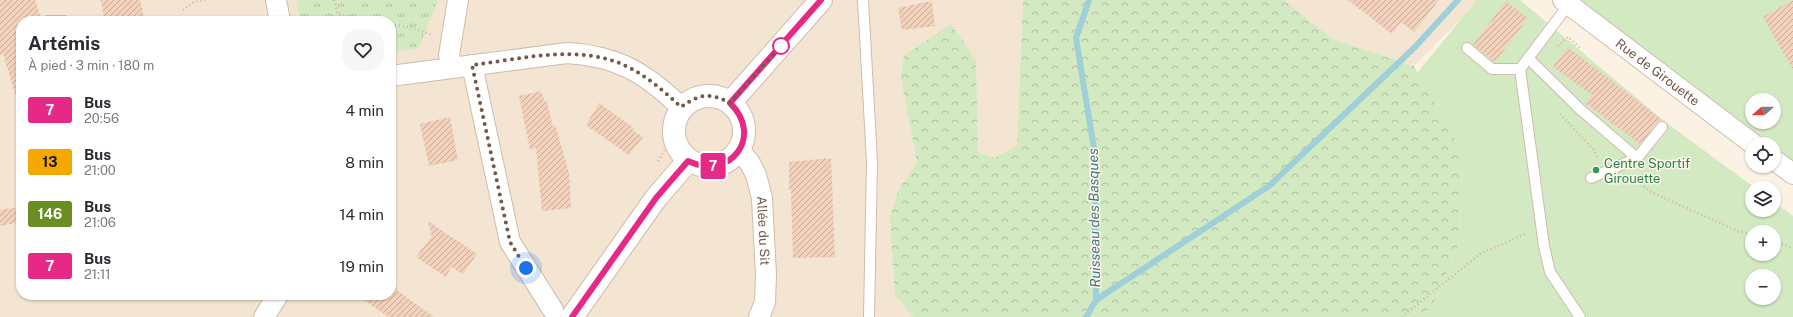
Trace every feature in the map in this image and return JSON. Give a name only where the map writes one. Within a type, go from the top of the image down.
[{"type":"street","points":[[276,0],[279,16]]},
{"type":"street","points":[[452,67],[449,55],[458,0]]},
{"type":"street","points":[[730,103],[821,0]]},
{"type":"street","name":"Rue de Girouette","points":[[1566,2],[1745,138]]},
{"type":"street","points":[[396,75],[567,53],[590,54],[613,60],[629,67],[660,87],[681,107]]},
{"type":"street","points":[[472,65],[510,242],[563,314],[656,198],[688,161]]},
{"type":"street","points":[[706,95],[719,97],[730,103],[741,116],[744,128],[744,139],[739,150],[727,162],[711,167],[699,166],[688,161],[678,150],[673,136],[674,120],[681,107],[692,99],[706,95]]},
{"type":"street","name":"Allée du Sit","points":[[739,150],[750,163],[756,175],[762,198],[766,275],[765,302],[759,317]]},
{"type":"street","points":[[1781,165],[1793,174]]},
{"type":"street","points":[[266,316],[275,300]]},
{"type":"lane","points":[[863,0],[872,162],[868,317]]},
{"type":"lane","points":[[1566,2],[1520,69],[1542,227],[1550,272],[1580,317]]},
{"type":"lane","points":[[1467,48],[1492,69],[1520,69]]},
{"type":"lane","points":[[1528,58],[1581,110],[1637,158]]},
{"type":"lane","points":[[1591,178],[1637,158],[1662,127]]},
{"type":"path","points":[[183,10],[194,2],[206,0]]},
{"type":"path","points":[[334,0],[338,14],[347,16]]},
{"type":"path","points":[[396,26],[410,27],[437,37]]},
{"type":"path","points":[[1557,48],[1568,37],[1580,48]]},
{"type":"path","points":[[1557,110],[1594,150],[1604,172]]},
{"type":"path","points":[[1617,167],[1651,192],[1745,233]]},
{"type":"path","points":[[1402,317],[1480,254],[1542,227]]},
{"type":"path","points":[[1781,244],[1793,248]]},
{"type":"shaded area","points":[[0,0],[1023,0],[1017,146],[994,158],[978,152],[976,60],[901,79],[917,162],[898,191],[895,295],[913,317],[0,317]]},
{"type":"shaded area","points":[[1284,0],[1480,0],[1414,66],[1332,39]]},
{"type":"green space","points":[[296,0],[438,0],[419,48],[396,51],[396,16],[299,16]]},
{"type":"green space","points":[[1023,0],[1284,0],[1332,39],[1414,66],[1462,152],[1460,241],[1434,304],[1420,317],[913,317],[895,295],[890,217],[898,191],[917,162],[901,79],[904,56],[951,24],[976,60],[978,152],[994,158],[1017,146]]},
{"type":"green space","name":"Centre Sportif Girouette","points":[[1477,0],[1520,0],[1664,121],[1745,181],[1745,217],[1781,217],[1781,207],[1793,216],[1793,317],[1420,317],[1434,304],[1460,241],[1462,152],[1417,73]]},
{"type":"green space","points":[[1578,0],[1793,0],[1793,162],[1781,153],[1781,137],[1761,137],[1750,129],[1781,129],[1781,93],[1745,93],[1745,125]]},
{"type":"building","points":[[0,0],[35,0],[40,16],[16,16],[16,97],[3,54],[0,55]]},
{"type":"building","points":[[101,0],[140,0],[144,16],[103,16]]},
{"type":"building","points":[[1348,0],[1439,0],[1414,32],[1401,22],[1392,34]]},
{"type":"building","points":[[1793,0],[1793,70],[1763,17]]},
{"type":"building","points":[[932,1],[935,26],[902,30],[898,8]]},
{"type":"building","points":[[1506,1],[1528,18],[1495,62],[1473,45]]},
{"type":"building","points":[[1568,47],[1661,119],[1640,144],[1585,103],[1592,95],[1553,67]]},
{"type":"building","points":[[541,91],[545,102],[547,101],[553,127],[556,127],[569,173],[571,208],[542,211],[536,148],[530,150],[519,96]]},
{"type":"building","points":[[599,103],[634,128],[632,130],[643,137],[629,155],[586,125]]},
{"type":"building","points":[[450,117],[458,160],[429,166],[420,124]]},
{"type":"building","points":[[831,158],[835,257],[793,258],[789,162]]},
{"type":"building","points":[[16,207],[16,223],[0,226],[0,210]]},
{"type":"building","points":[[428,221],[477,254],[463,274],[451,267],[446,277],[416,257],[431,237],[432,238]]},
{"type":"building","points":[[396,290],[434,317],[389,317],[364,300],[396,300]]},
{"type":"waterway","name":"Ruisseau des Basques","points":[[1086,317],[1096,300],[1095,155],[1076,38],[1089,0]]},
{"type":"waterway","points":[[1096,300],[1269,186],[1415,47],[1458,0]]},
{"type":"bus line","name":"7","points":[[572,317],[656,198],[688,161],[699,166],[711,167],[727,162],[739,150],[744,139],[744,128],[741,116],[730,103],[821,0]]},
{"type":"place","name":"Centre Sportif Girouette","points":[[1596,170]]},
{"type":"route","points":[[526,268],[510,242],[472,65],[567,53],[590,54],[613,60],[629,67],[660,87],[681,107],[692,99],[706,95],[719,97],[730,103],[781,46]]}]
